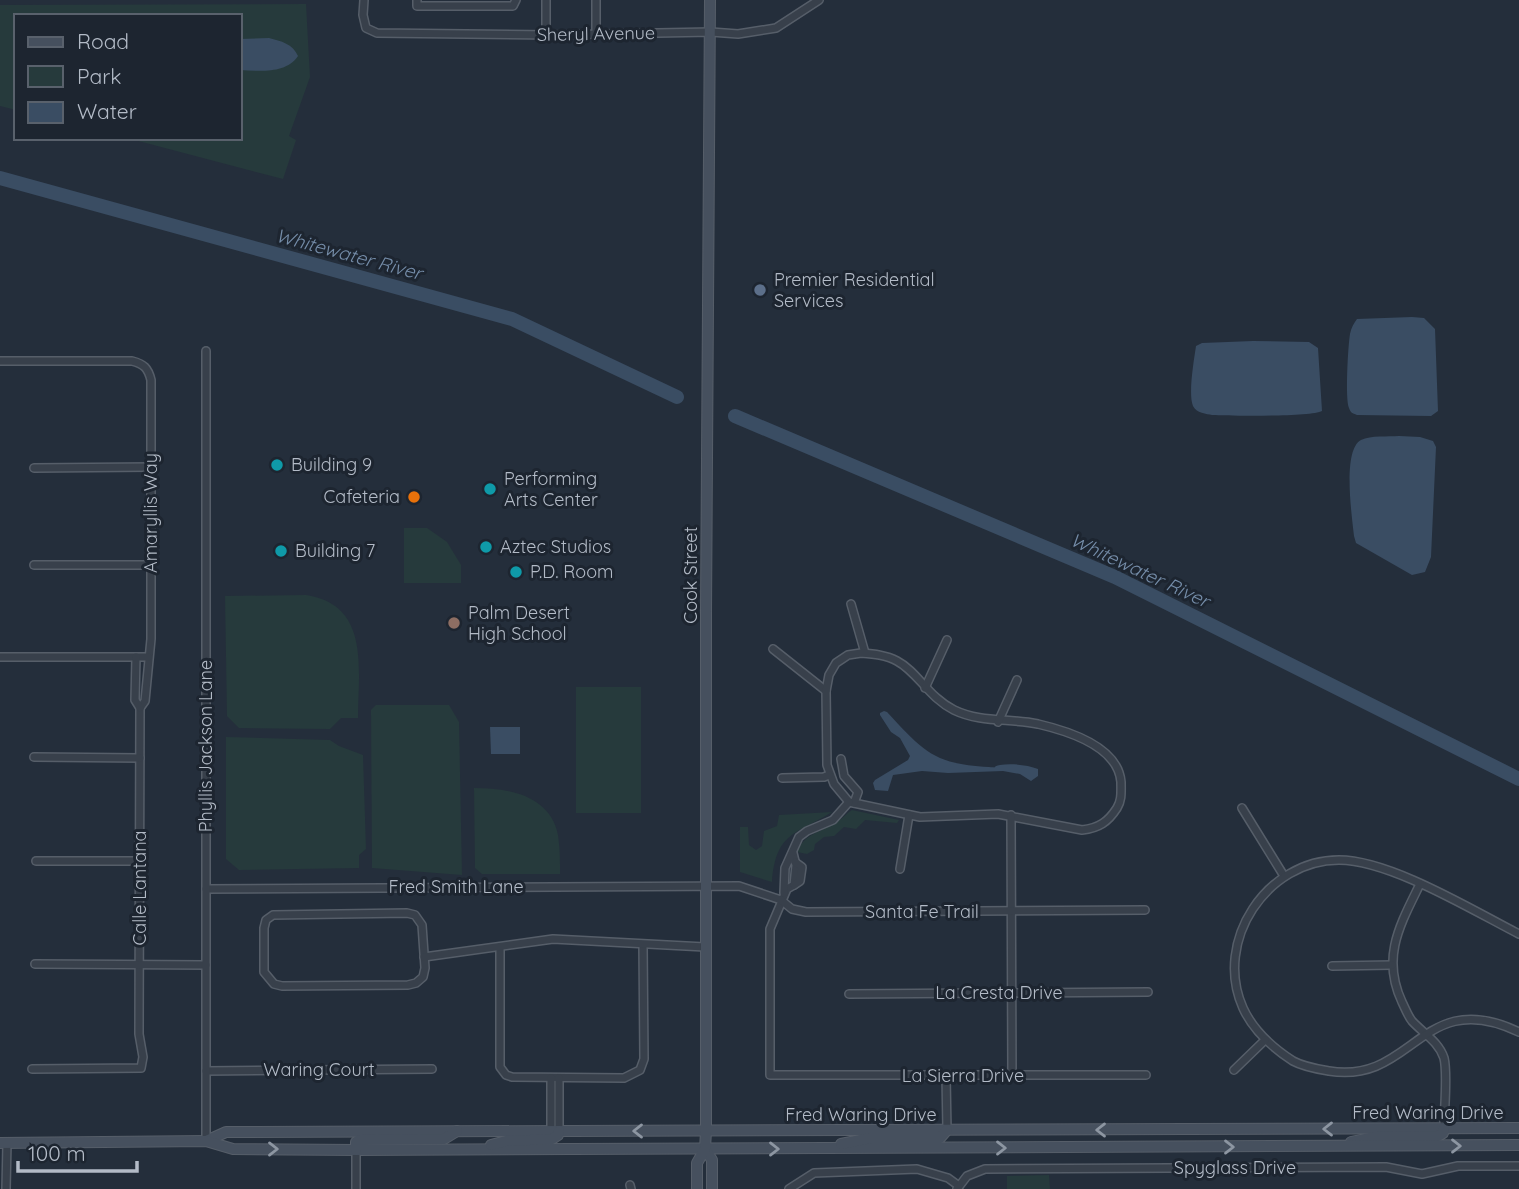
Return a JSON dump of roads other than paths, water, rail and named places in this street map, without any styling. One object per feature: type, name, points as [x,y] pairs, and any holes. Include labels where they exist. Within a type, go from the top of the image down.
[{"type":"main road","name":"Cook Street","points":[[697,1189],[697,1163],[705,1149],[706,1131],[710,0]]},
{"type":"main road","points":[[1330,1146],[1375,1137],[1438,1136],[1443,1133],[1444,1128]]},
{"type":"main road","name":"Fred Waring Drive","points":[[206,1141],[226,1132],[1519,1128]]},
{"type":"main road","points":[[820,1149],[871,1138],[940,1138],[947,1130]]},
{"type":"main road","points":[[356,1150],[356,1142],[360,1140],[444,1139],[458,1131]]},
{"type":"main road","points":[[479,1149],[506,1141],[552,1139],[558,1135],[555,1131]]},
{"type":"main road","name":"Fred Waring Drive","points":[[3,1143],[206,1141],[233,1149],[356,1150],[1519,1145]]},
{"type":"main road","name":"Cook Street","points":[[705,1149],[712,1160],[712,1189]]},
{"type":"street","name":"Sheryl Avenue","points":[[364,0],[366,28],[377,33],[546,35],[711,32],[738,34],[776,28],[819,0]]},
{"type":"street","points":[[417,0],[417,6],[513,6],[516,0]]},
{"type":"street","points":[[546,0],[546,35]]},
{"type":"street","points":[[596,0],[596,34]]},
{"type":"street","name":"Phyllis Jackson Lane","points":[[206,351],[206,1141]]},
{"type":"street","name":"Amaryllis Way","points":[[0,361],[132,361],[141,363],[148,369],[151,380],[151,639],[148,657]]},
{"type":"street","points":[[34,468],[150,467]]},
{"type":"street","points":[[34,565],[151,565]]},
{"type":"street","points":[[850,604],[865,653]]},
{"type":"street","points":[[925,688],[947,640]]},
{"type":"street","points":[[773,649],[827,691]]},
{"type":"street","points":[[865,653],[884,655],[899,662],[932,696],[973,718],[1039,724],[1096,745],[1106,752],[1120,776],[1120,803],[1113,815],[1095,828],[1082,830],[1011,815],[909,815],[851,802],[839,793],[829,775],[827,691],[829,676],[836,663],[848,655],[865,653]]},
{"type":"street","points":[[0,657],[148,657]]},
{"type":"street","name":"Calle Lantana","points":[[32,1069],[141,1069],[140,708],[135,700],[136,657]]},
{"type":"street","name":"Calle Lantana","points":[[140,708],[145,701],[148,657]]},
{"type":"street","points":[[998,722],[1017,680]]},
{"type":"street","points":[[34,757],[140,758]]},
{"type":"street","points":[[782,900],[785,868],[799,837],[833,820],[858,792],[844,776],[841,759]]},
{"type":"street","points":[[782,778],[829,775]]},
{"type":"street","points":[[1242,808],[1284,876]]},
{"type":"street","points":[[900,869],[909,815]]},
{"type":"street","points":[[1011,815],[1012,1075]]},
{"type":"street","points":[[782,900],[794,885],[793,853]]},
{"type":"street","points":[[36,860],[140,862]]},
{"type":"street","points":[[1519,934],[1381,867],[1341,860],[1311,863],[1273,884],[1253,907],[1236,944],[1234,976],[1242,1006],[1265,1040],[1296,1063],[1319,1069],[1350,1072],[1364,1070],[1395,1058],[1426,1033],[1446,1023],[1472,1018],[1497,1023],[1519,1032]]},
{"type":"street","points":[[1420,884],[1396,937],[1392,965],[1396,986],[1411,1020],[1438,1046],[1444,1058],[1444,1128]]},
{"type":"street","name":"Fred Smith Lane","points":[[206,889],[706,885]]},
{"type":"street","name":"Santa Fe Trail","points":[[706,885],[739,886],[782,900],[792,909],[806,912],[1145,910]]},
{"type":"street","name":"La Sierra Drive","points":[[782,900],[769,929],[769,1075],[1146,1075]]},
{"type":"street","points":[[407,913],[415,915],[422,925],[424,957],[423,976],[408,985],[282,986],[274,984],[264,972],[264,928],[266,920],[281,914],[407,913]]},
{"type":"street","points":[[424,957],[553,940],[705,947]]},
{"type":"street","points":[[500,947],[500,1067],[506,1075],[624,1078],[640,1070],[644,1059],[643,945]]},
{"type":"street","points":[[35,964],[206,965]]},
{"type":"street","points":[[1332,965],[1392,965]]},
{"type":"street","name":"La Cresta Drive","points":[[849,994],[1148,992]]},
{"type":"street","points":[[1234,1070],[1265,1040]]},
{"type":"street","name":"Waring Court","points":[[206,1071],[432,1069]]},
{"type":"street","points":[[946,1076],[947,1130]]},
{"type":"street","points":[[555,1078],[555,1131]]},
{"type":"street","points":[[3,1143],[6,1189]]},
{"type":"street","points":[[356,1150],[356,1189]]},
{"type":"street","name":"Spyglass Drive","points":[[958,1187],[967,1176],[985,1169],[1386,1167],[1422,1174],[1458,1166],[1519,1166]]},
{"type":"street","points":[[789,1189],[814,1173],[917,1169],[948,1178],[958,1187]]},
{"type":"water","points":[[269,38],[290,46],[298,56],[280,69],[242,70],[242,39]]},
{"type":"water","points":[[1424,318],[1435,329],[1438,411],[1431,416],[1353,413],[1348,403],[1347,372],[1350,334],[1355,322],[1357,319]]},
{"type":"water","points":[[1309,342],[1318,348],[1322,411],[1287,415],[1212,415],[1194,408],[1191,385],[1196,346],[1202,343]]},
{"type":"water","points":[[1420,437],[1433,441],[1436,447],[1431,557],[1425,572],[1412,575],[1356,543],[1354,536],[1350,470],[1355,446],[1365,438]]},
{"type":"water","points":[[884,711],[921,746],[942,759],[992,767],[1004,764],[1024,765],[1038,769],[1038,776],[1031,781],[1020,774],[1003,771],[922,771],[893,775],[888,791],[875,790],[875,780],[908,760],[910,756],[900,738],[891,732],[880,715]]},
{"type":"water","points":[[490,727],[520,727],[520,754],[491,754]]},
{"type":"waterway","name":"Whitewater River","points":[[0,178],[512,319],[677,397]]},
{"type":"waterway","name":"Whitewater River","points":[[735,416],[1115,577],[1519,779]]},
{"type":"place","name":"Premier Residential Services","points":[[760,290]]},
{"type":"place","name":"Building 9","points":[[277,465]]},
{"type":"place","name":"Performing Arts Center","points":[[490,489]]},
{"type":"place","name":"Cafeteria","points":[[414,497]]},
{"type":"place","name":"Aztec Studios","points":[[486,547]]},
{"type":"place","name":"Building 7","points":[[281,551]]},
{"type":"place","name":"P.D. Room","points":[[516,572]]},
{"type":"place","name":"Palm Desert High School","points":[[454,623]]}]
